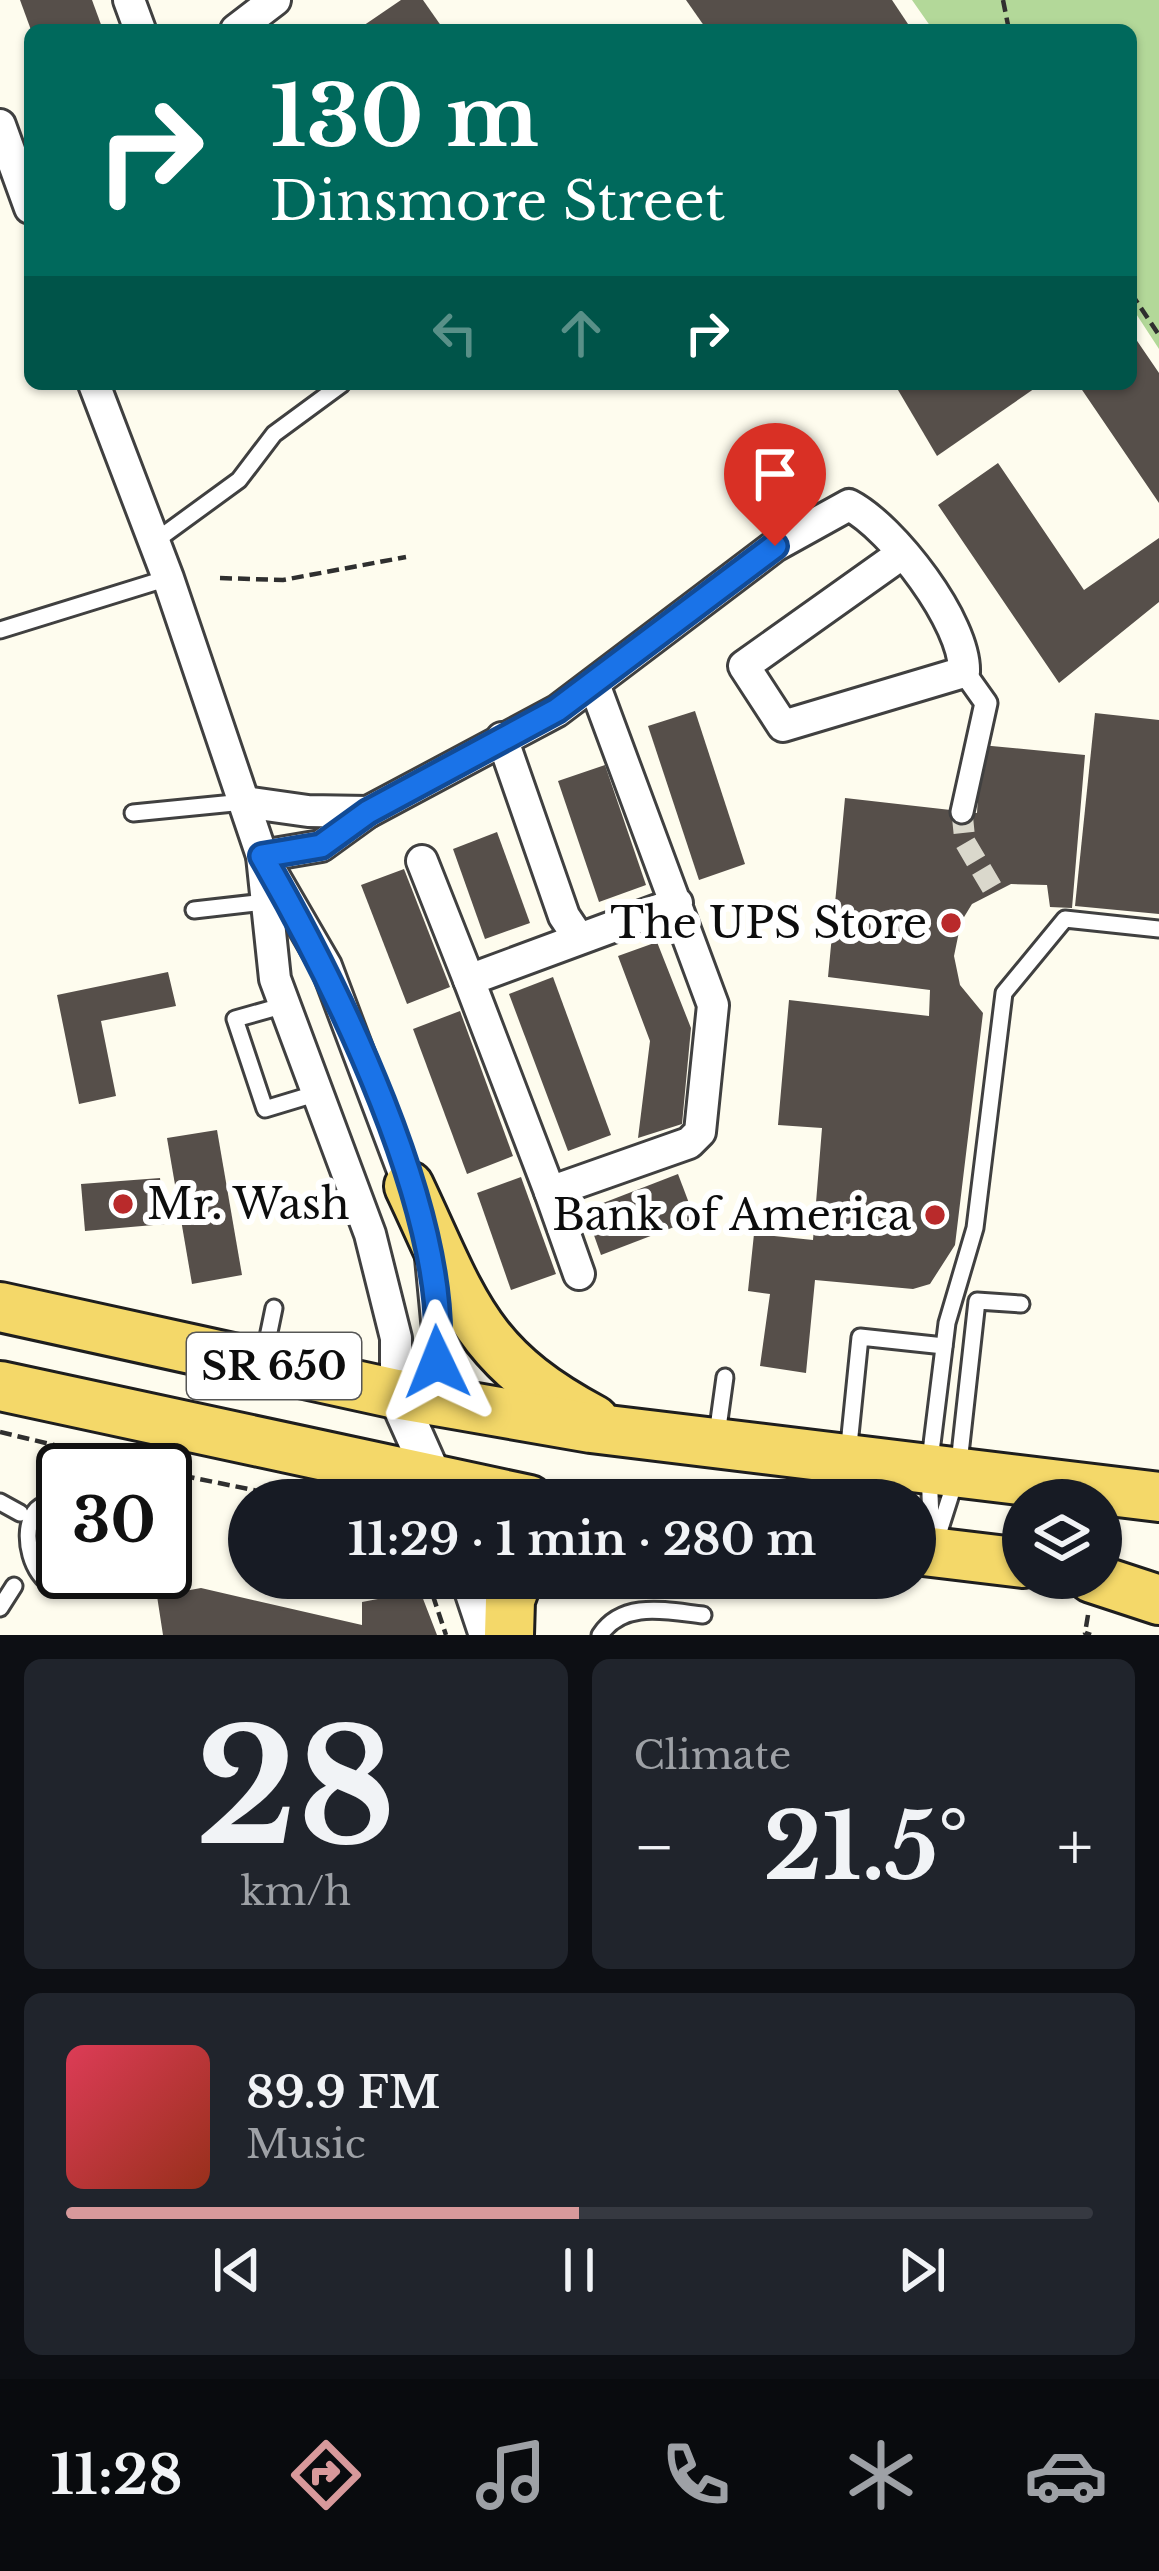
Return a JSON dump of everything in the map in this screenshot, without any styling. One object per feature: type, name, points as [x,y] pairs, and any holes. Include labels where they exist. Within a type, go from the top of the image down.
[{"type":"main road","points":[[410,1186],[476,1328],[495,1352],[615,1430]]},
{"type":"main road","name":"SR 650","points":[[0,1307],[415,1397],[716,1444],[1018,1479]]},
{"type":"main road","name":"SR 650","points":[[0,1386],[390,1479]]},
{"type":"main road","points":[[1122,1480],[1159,1479]]},
{"type":"main road","name":"SR 650","points":[[1122,1492],[1159,1496]]},
{"type":"main road","points":[[936,1552],[1002,1560]]},
{"type":"main road","points":[[1122,1584],[1159,1579]]},
{"type":"main road","points":[[1122,1593],[1159,1600]]},
{"type":"main road","points":[[509,1635],[510,1599]]},
{"type":"street","points":[[244,24],[275,0]]},
{"type":"street","points":[[0,125],[16,173]]},
{"type":"street","points":[[96,390],[168,578],[277,901],[326,966],[410,1186],[430,1251],[439,1340],[415,1397]]},
{"type":"street","points":[[262,856],[321,846],[368,812],[459,767],[594,684],[824,514],[849,505],[868,515],[938,599],[965,647],[964,672],[986,703],[962,812]]},
{"type":"street","points":[[901,555],[744,666],[783,726],[964,672]]},
{"type":"street","points":[[550,1192],[688,1143],[700,1132],[713,1005],[594,684]]},
{"type":"street","points":[[502,738],[564,916],[578,937]]},
{"type":"street","points":[[244,802],[368,812]]},
{"type":"street","points":[[422,861],[579,1274]]},
{"type":"street","points":[[277,901],[275,979],[370,1234],[437,1479]]},
{"type":"street","points":[[470,980],[677,903]]},
{"type":"street","points":[[476,1599],[488,1635]]},
{"type":"lane","points":[[154,542],[239,480],[274,434],[334,390]]},
{"type":"lane","points":[[0,630],[168,578]]},
{"type":"lane","points":[[133,813],[244,802]]},
{"type":"lane","points":[[194,910],[277,901]]},
{"type":"lane","points":[[936,1500],[943,1470],[944,1346],[958,1278],[975,1228],[1004,993],[1065,919],[1159,929]]},
{"type":"lane","points":[[285,1005],[235,1019],[265,1109],[318,1093]]},
{"type":"lane","points":[[936,1500],[977,1300],[1021,1304]]},
{"type":"lane","points":[[263,1364],[274,1308]]},
{"type":"lane","points":[[848,1457],[860,1337],[944,1346]]},
{"type":"lane","points":[[716,1444],[725,1377]]},
{"type":"lane","points":[[0,1502],[14,1519],[36,1505]]},
{"type":"lane","points":[[0,1608],[22,1588],[36,1590]]},
{"type":"lane","points":[[600,1635],[609,1621],[643,1609],[703,1615]]},
{"type":"path","points":[[1137,302],[1159,335]]},
{"type":"path","points":[[220,578],[284,580],[406,556]]},
{"type":"path","points":[[0,1432],[45,1443]]},
{"type":"path","points":[[192,1477],[228,1485]]},
{"type":"path","points":[[434,1599],[446,1635]]},
{"type":"path","points":[[1091,1599],[1085,1633],[1091,1635]]},
{"type":"green space","points":[[912,0],[1159,0],[1159,349],[1137,315],[1137,24],[929,24]]},
{"type":"building","points":[[20,0],[92,0],[101,24],[29,24]]},
{"type":"building","points":[[401,0],[423,0],[440,24],[366,24]]},
{"type":"building","points":[[686,0],[892,0],[908,24],[703,24]]},
{"type":"building","points":[[1137,341],[1159,373],[1159,503],[1082,390],[1137,390]]},
{"type":"building","points":[[898,390],[1032,390],[937,456]]},
{"type":"building","points":[[998,463],[1084,590],[1159,538],[1159,602],[1059,683],[938,505]]},
{"type":"building","points":[[695,711],[745,864],[699,880],[648,726]]},
{"type":"building","points":[[1095,713],[1159,720],[1159,914],[1075,906]]},
{"type":"building","points":[[981,745],[1085,755],[1072,908],[1050,907],[1047,885],[1011,884],[972,904],[961,922],[954,956],[960,985],[983,1013],[955,1245],[930,1284],[913,1289],[815,1280],[806,1373],[760,1366],[770,1294],[748,1291],[754,1234],[813,1240],[822,1128],[778,1125],[789,1000],[929,1016],[930,990],[828,977],[845,798],[977,813]]},
{"type":"building","points":[[605,765],[646,885],[599,902],[558,781]]},
{"type":"building","points":[[497,832],[530,923],[485,939],[453,849]]},
{"type":"building","points":[[404,869],[450,987],[407,1004],[361,885]]},
{"type":"building","points":[[657,942],[691,1028],[682,1124],[638,1138],[650,1041],[618,956]]},
{"type":"building","points":[[168,972],[176,1006],[101,1021],[116,1096],[79,1104],[57,995]]},
{"type":"building","points":[[553,977],[611,1135],[568,1151],[509,994]]},
{"type":"building","points":[[460,1011],[513,1156],[467,1174],[413,1029]]},
{"type":"building","points":[[217,1130],[242,1275],[192,1284],[167,1138]]},
{"type":"building","points":[[678,1174],[695,1219],[601,1255],[585,1210]]},
{"type":"building","points":[[521,1177],[556,1274],[511,1290],[477,1193]]},
{"type":"building","name":"Mr. Wash","points":[[160,1178],[165,1224],[85,1231],[81,1184]]},
{"type":"building","points":[[192,1590],[362,1625],[362,1602],[423,1599],[437,1635],[163,1635],[157,1599],[192,1599]]},
{"type":"tunnel","points":[[962,812],[965,842],[994,891]]},
{"type":"place","name":"The UPS Store","points":[[951,923]]},
{"type":"place","name":"Mr. Wash","points":[[123,1204]]},
{"type":"place","name":"Bank of America","points":[[935,1215]]},
{"type":"route","points":[[437,1362],[430,1251],[397,1147],[326,966],[262,856],[321,846],[368,812],[459,767],[557,710],[775,546]]}]
